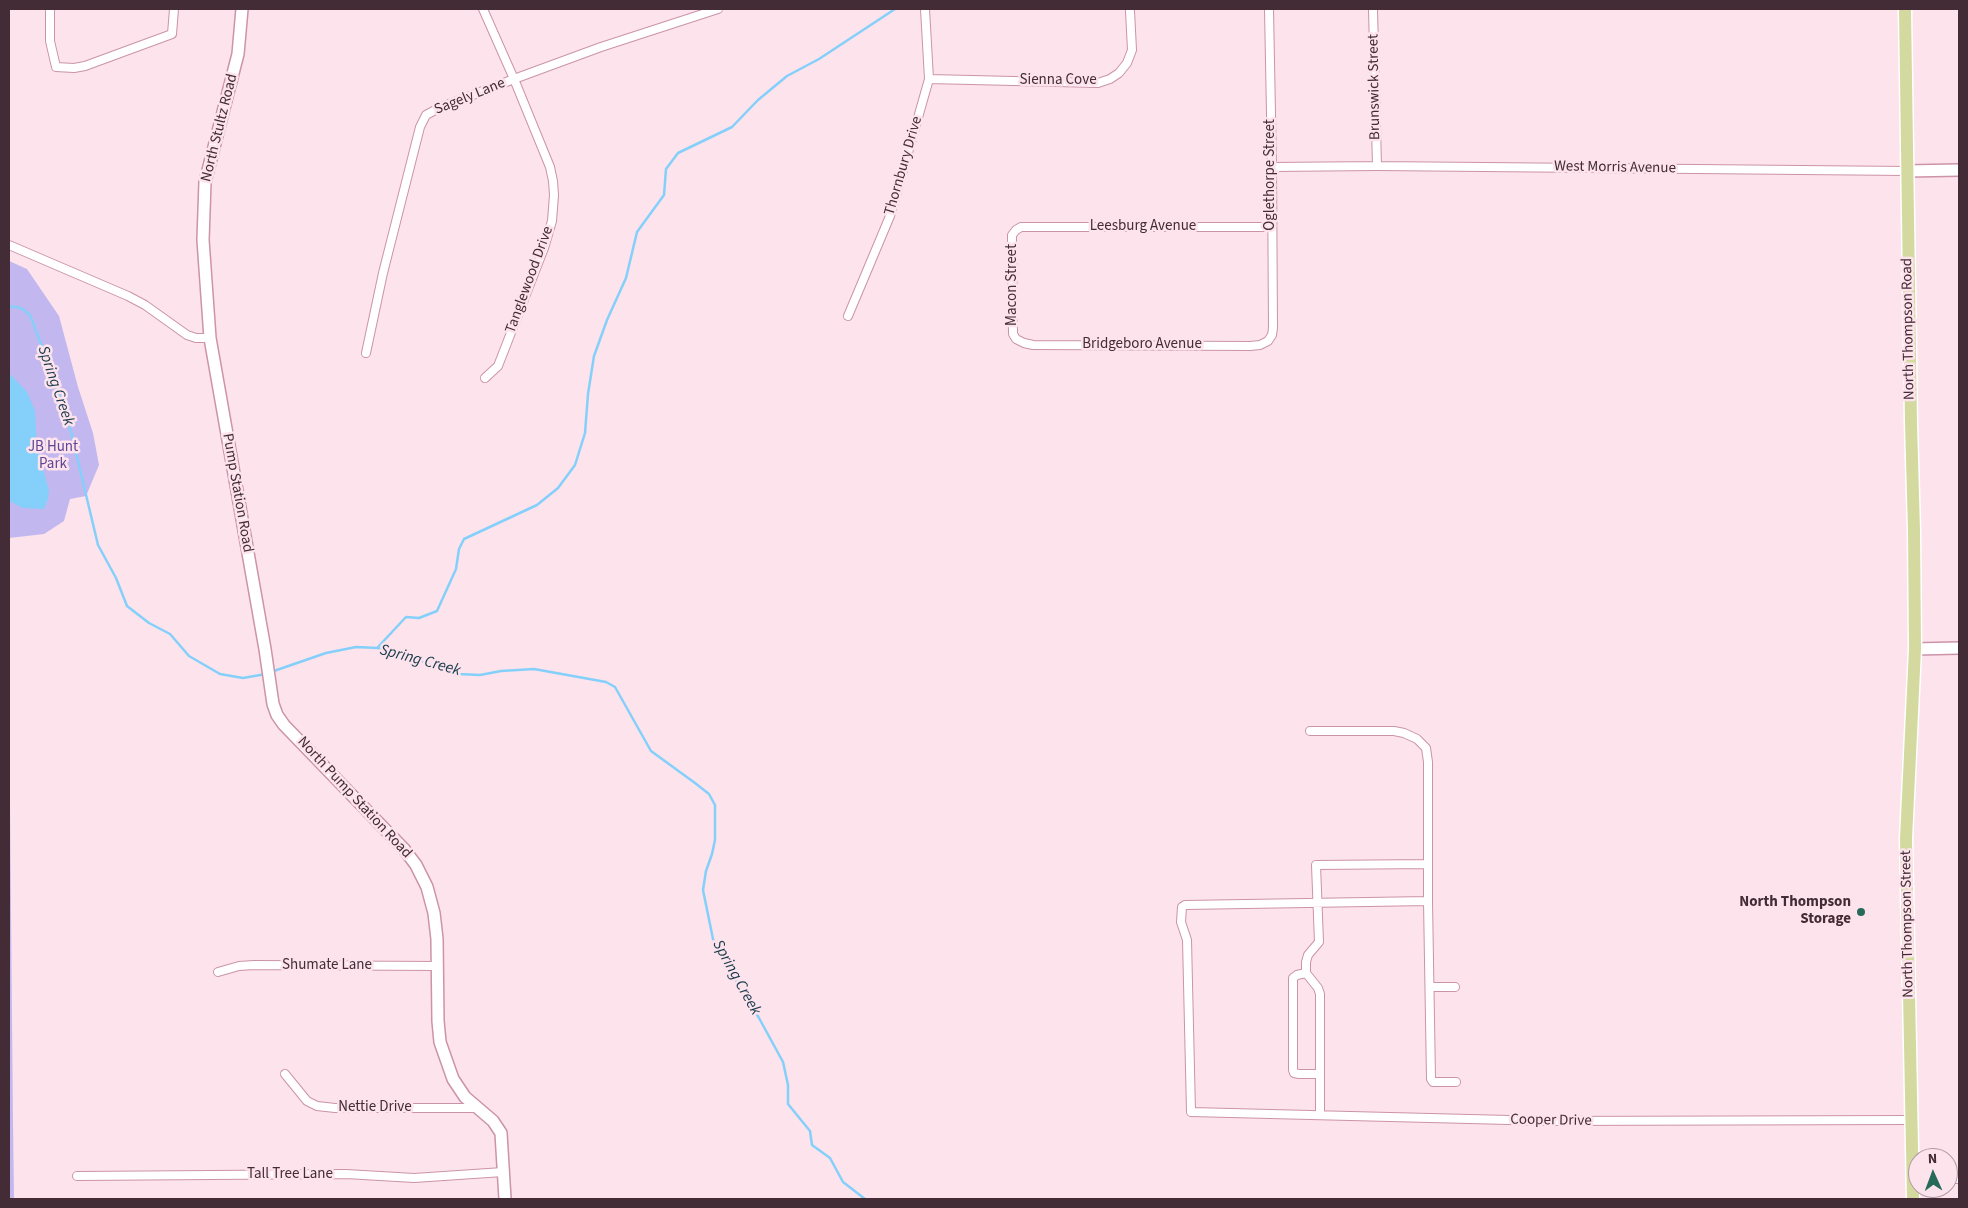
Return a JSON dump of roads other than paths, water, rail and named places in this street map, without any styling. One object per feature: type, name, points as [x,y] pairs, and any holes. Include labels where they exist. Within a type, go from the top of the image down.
[{"type":"main road","name":"North Thompson Road","points":[[1905,9],[1914,531],[1914,649]]},
{"type":"main road","name":"North Thompson Street","points":[[1913,1148],[1906,839],[1914,649]]},
{"type":"street","points":[[50,9],[50,41],[56,67],[84,66],[172,34],[174,9]]},
{"type":"street","name":"North Stultz Road","points":[[210,338],[203,240],[205,182],[238,54],[242,9]]},
{"type":"street","name":"Tanglewood Drive","points":[[483,9],[550,167],[553,181],[554,208],[544,248],[498,366],[485,378]]},
{"type":"street","name":"Sagely Lane","points":[[366,353],[383,273],[420,127],[426,115],[439,108],[514,79],[718,9]]},
{"type":"street","name":"Thornbury Drive","points":[[848,316],[890,216],[929,79],[925,9]]},
{"type":"street","name":"Oglethorpe Street","points":[[1268,341],[1273,328],[1269,9]]},
{"type":"street","name":"Brunswick Street","points":[[1373,9],[1377,166]]},
{"type":"street","name":"Sienna Cove","points":[[929,79],[1098,83],[1110,79],[1119,73],[1127,63],[1132,50],[1130,11]]},
{"type":"street","name":"West Morris Avenue","points":[[1272,167],[1959,170]]},
{"type":"street","name":"Leesburg Avenue","points":[[1016,230],[1030,226],[1272,227]]},
{"type":"street","name":"Macon Street","points":[[1016,230],[1012,236],[1012,317],[1013,334],[1016,339]]},
{"type":"street","points":[[9,245],[128,296],[145,305],[187,335],[196,338],[210,338]]},
{"type":"street","name":"Pump Station Road","points":[[210,338],[265,649]]},
{"type":"street","name":"Bridgeboro Avenue","points":[[1016,339],[1033,344],[1230,346],[1260,345],[1268,341]]},
{"type":"street","points":[[1914,649],[1959,648]]},
{"type":"street","name":"North Pump Station Road","points":[[265,649],[273,704],[277,715],[284,725],[404,849],[416,865],[427,887],[434,913],[437,939],[440,1042],[453,1079],[465,1097],[492,1121],[501,1133],[504,1149],[505,1199]]},
{"type":"street","points":[[1310,732],[1394,731],[1417,739],[1426,748],[1428,762],[1431,1079],[1433,1082],[1456,1082]]},
{"type":"street","points":[[1320,1115],[1320,994],[1318,988],[1306,972],[1308,955],[1319,942],[1316,865],[1428,864]]},
{"type":"street","points":[[1317,903],[1428,901]]},
{"type":"street","name":"Cooper Drive","points":[[1317,903],[1185,905],[1182,907],[1181,922],[1188,940],[1191,1112],[1549,1121],[1911,1120]]},
{"type":"street","name":"Shumate Lane","points":[[218,972],[239,966],[437,966]]},
{"type":"street","points":[[1306,972],[1293,978],[1293,1070],[1294,1073],[1299,1074],[1320,1074]]},
{"type":"street","points":[[1430,987],[1455,987]]},
{"type":"street","name":"Nettie Drive","points":[[285,1074],[307,1101],[317,1106],[334,1108],[478,1108]]},
{"type":"street","name":"Tall Tree Lane","points":[[77,1176],[346,1174],[414,1178],[503,1172]]},
{"type":"water","points":[[9,373],[27,392],[35,411],[37,449],[49,490],[44,509],[23,508],[9,501]]},
{"type":"waterway","points":[[378,647],[406,617],[419,618],[437,611],[456,569],[459,549],[464,539],[537,505],[558,488],[575,465],[585,433],[588,394],[594,356],[607,320],[626,278],[637,232],[664,195],[666,169],[678,153],[732,127],[758,100],[787,76],[819,59],[895,9]]},
{"type":"waterway","name":"Spring Creek","points":[[9,306],[21,308],[30,315],[56,384],[71,432],[98,545],[116,578],[127,606],[149,623],[170,634],[189,656],[220,674],[243,678],[266,674]]},
{"type":"waterway","name":"Spring Creek","points":[[271,672],[326,653],[356,647],[400,652],[443,670],[459,674],[480,675],[501,671],[534,669],[606,682],[615,687],[651,751],[709,794],[715,805],[715,840],[706,871],[703,890],[713,939],[783,1062],[788,1085],[788,1104],[810,1131],[812,1145],[830,1158],[843,1182],[865,1199]]},
{"type":"place","name":"North Thompson Storage","points":[[1861,912]]},
{"type":"park label","name":"JB Hunt Park","points":[[53,456]]}]
